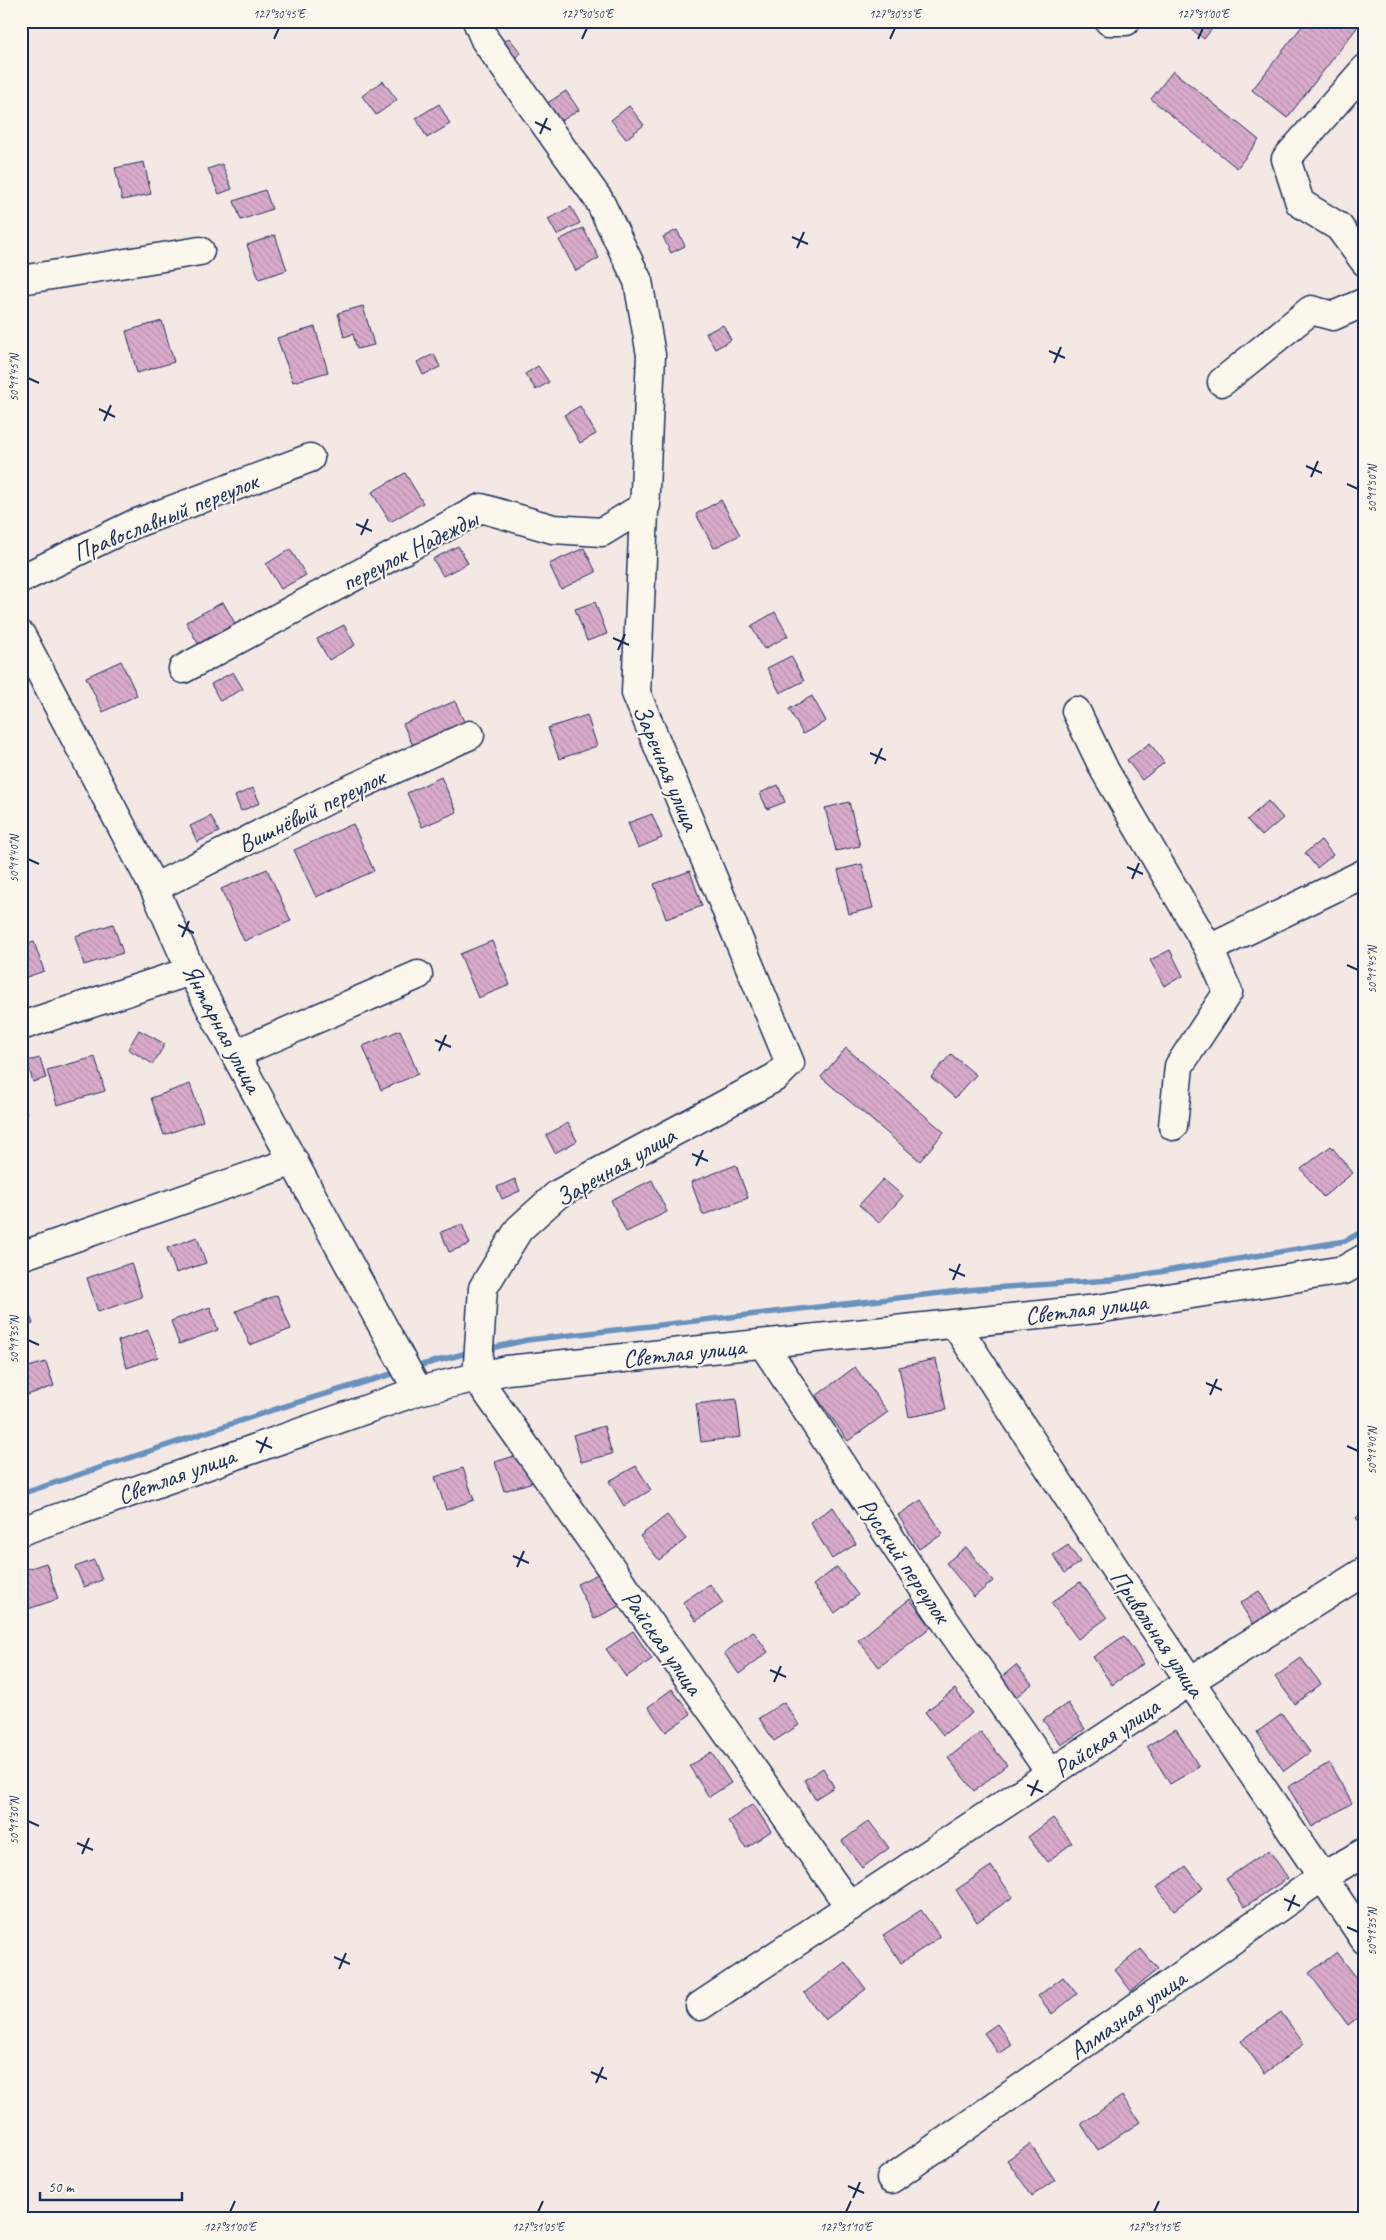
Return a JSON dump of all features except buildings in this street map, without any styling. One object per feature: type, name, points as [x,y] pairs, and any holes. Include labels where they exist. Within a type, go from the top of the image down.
[{"type":"street","name":"Заречная улица","points":[[477,21],[485,40],[599,200],[638,281],[651,355],[646,505],[636,693],[790,1063],[776,1077],[558,1194],[519,1229],[483,1288],[477,1378]]},
{"type":"street","points":[[1109,21],[1126,21]]},
{"type":"street","points":[[1365,69],[1286,159],[1300,203],[1339,227],[1365,262]]},
{"type":"street","points":[[21,280],[200,251]]},
{"type":"street","points":[[1222,382],[1311,310],[1333,316],[1365,302]]},
{"type":"street","name":"Православный переулок","points":[[21,579],[134,524],[310,458]]},
{"type":"street","name":"переулок Надежды","points":[[183,669],[481,508],[553,529],[602,532],[646,505]]},
{"type":"street","name":"Янтарная улица","points":[[24,646],[154,888],[192,971],[235,1054],[418,1391]]},
{"type":"street","points":[[1076,711],[1105,771],[1209,949],[1228,992],[1179,1066],[1173,1126]]},
{"type":"street","name":"Вишнёвый переулок","points":[[154,888],[335,796],[470,735]]},
{"type":"street","points":[[1209,949],[1365,873]]},
{"type":"street","points":[[21,1026],[192,971]]},
{"type":"street","points":[[235,1054],[418,974]]},
{"type":"street","points":[[21,1256],[294,1161]]},
{"type":"street","name":"Светлая улица","points":[[21,1531],[418,1391],[507,1370],[1097,1309],[1344,1270],[1365,1258]]},
{"type":"street","name":"Привольная улица","points":[[955,1324],[1190,1682],[1365,1940]]},
{"type":"street","name":"Русский переулок","points":[[763,1344],[940,1612],[1051,1774]]},
{"type":"street","name":"Райская улица","points":[[477,1378],[850,1907]]},
{"type":"street","name":"Райская улица","points":[[700,2006],[1190,1682],[1365,1571]]},
{"type":"street","name":"Алмазная улица","points":[[891,2179],[1322,1877],[1365,1852]]},
{"type":"waterway","points":[[487,1349],[527,1340],[977,1289],[1111,1280],[1345,1241],[1365,1230]]},
{"type":"waterway","points":[[414,1367],[471,1352]]},
{"type":"waterway","points":[[21,1494],[276,1409],[398,1372]]}]
